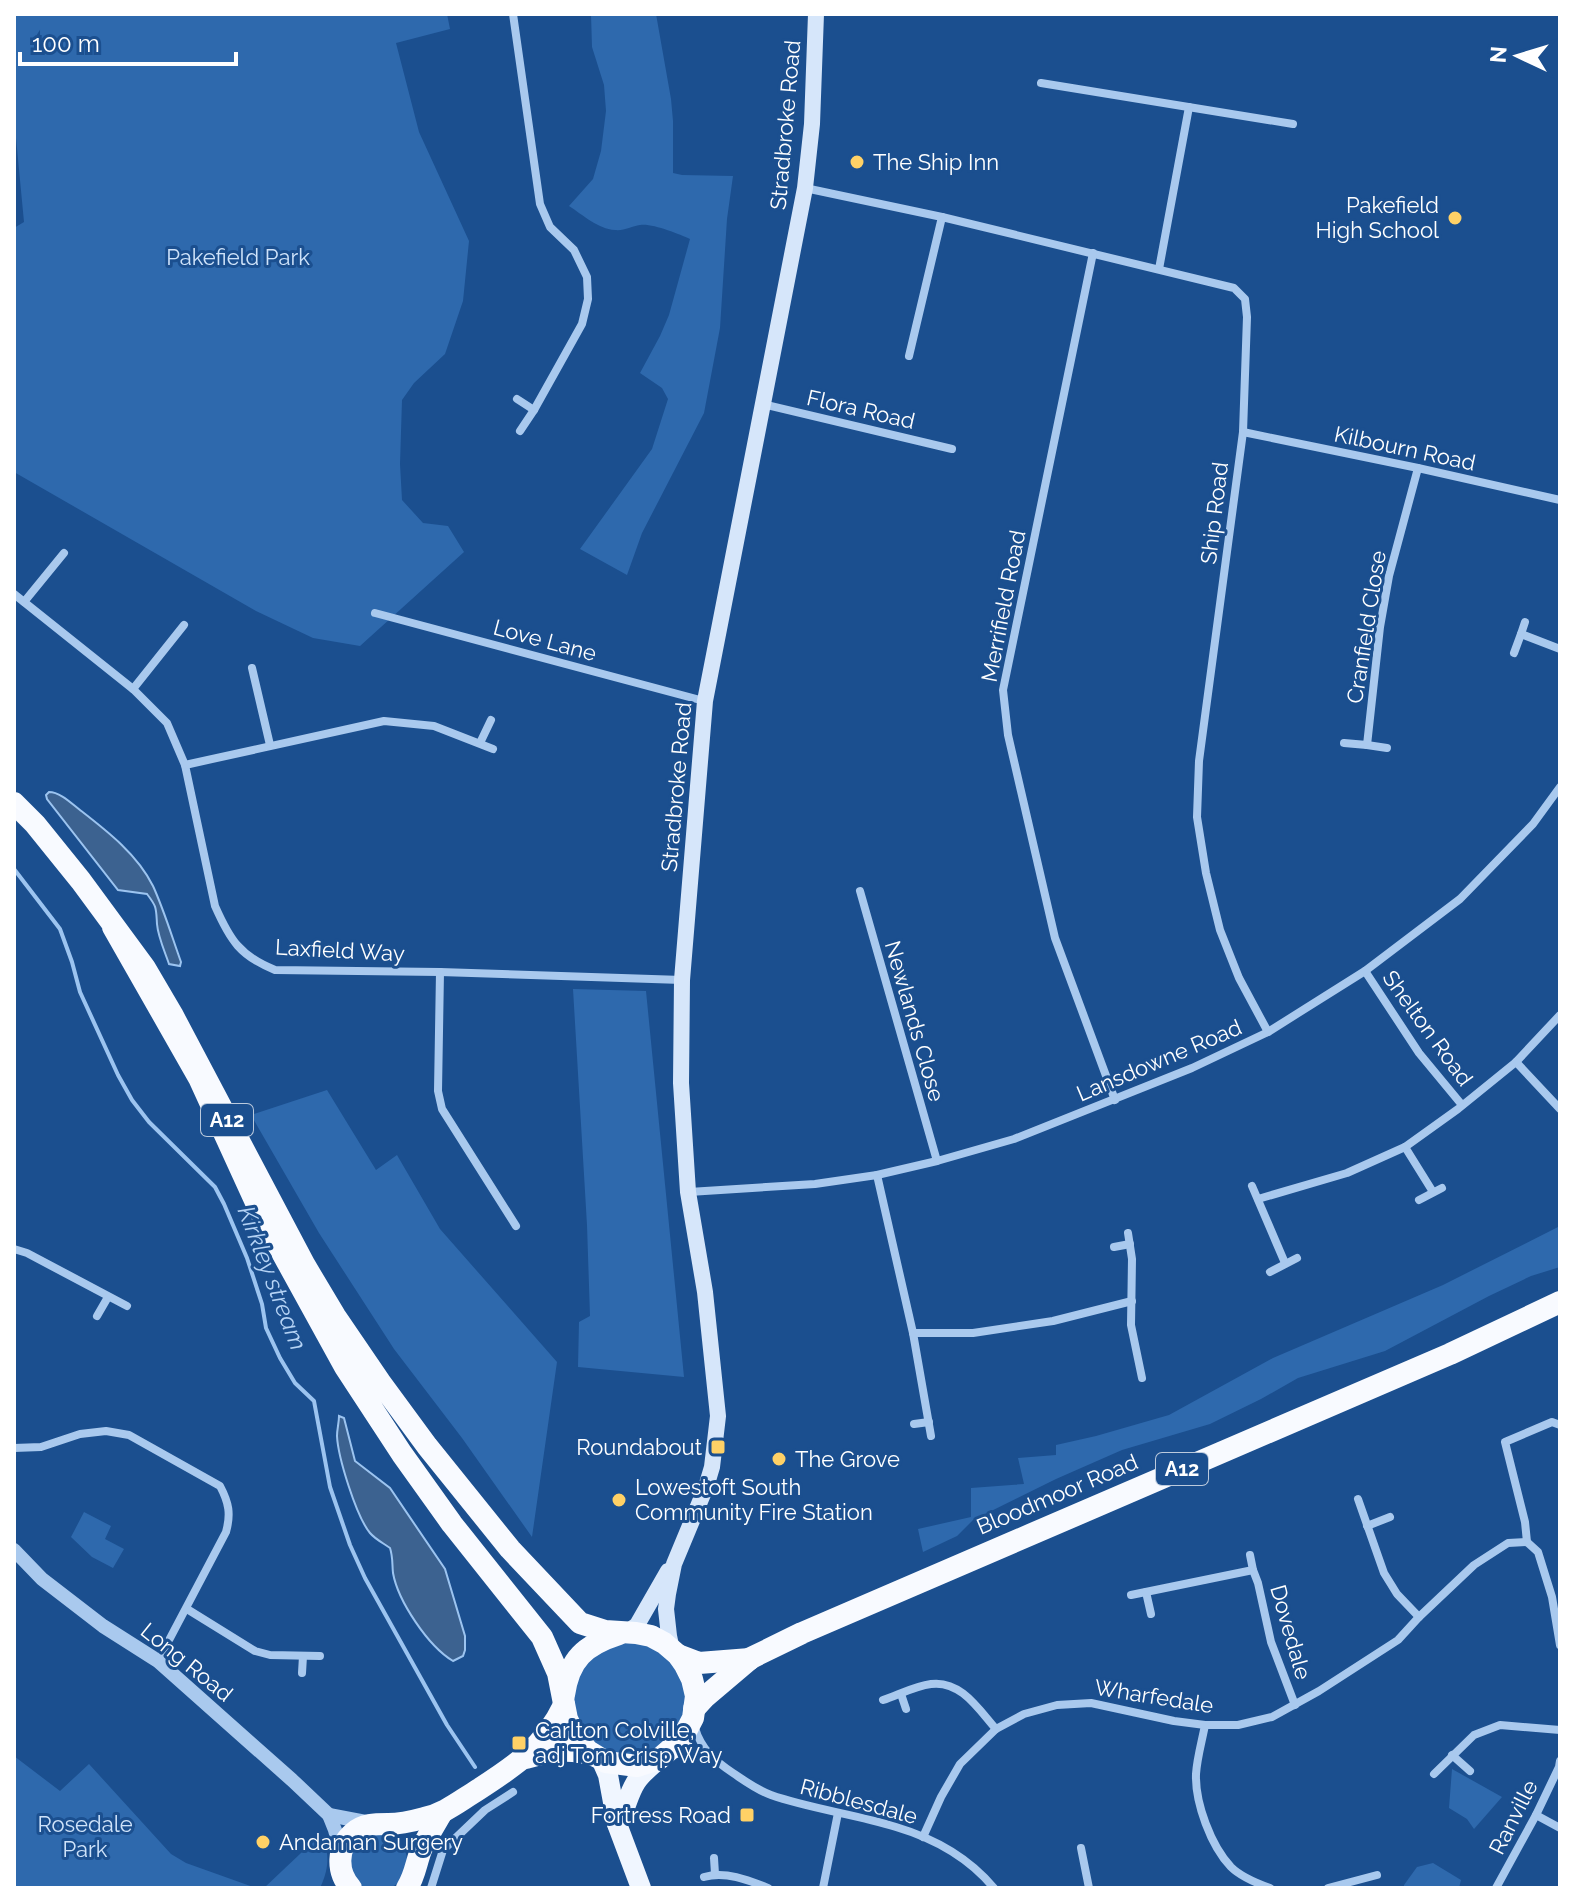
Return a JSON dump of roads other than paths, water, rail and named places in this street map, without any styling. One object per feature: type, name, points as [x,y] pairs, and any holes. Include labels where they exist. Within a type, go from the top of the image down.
[{"type":"highway","name":"A12","points":[[14,803],[81,881],[145,968],[304,1264],[380,1382],[510,1549],[548,1590],[580,1623],[623,1633]]},
{"type":"highway","name":"A12","points":[[113,927],[199,1078],[263,1218],[345,1367],[452,1524],[542,1637],[558,1673],[564,1701]]},
{"type":"highway","name":"Bloodmoor Road","points":[[751,1658],[915,1583],[1450,1354],[1560,1302]]},
{"type":"highway","points":[[526,1758],[563,1749],[583,1752],[598,1758],[637,1766],[661,1757],[682,1739],[694,1713],[696,1696],[692,1679],[675,1652],[651,1636],[623,1633],[605,1638],[583,1651],[566,1677],[564,1701],[567,1719],[574,1734],[598,1758]]},
{"type":"highway","name":"A12","points":[[675,1652],[699,1663],[751,1658]]},
{"type":"highway","name":"A12","points":[[694,1713],[705,1697],[751,1658]]},
{"type":"highway","points":[[415,1881],[426,1837],[441,1814],[526,1758],[552,1728],[564,1701]]},
{"type":"highway","points":[[326,1888],[352,1833],[362,1827],[441,1814]]},
{"type":"highway","points":[[381,1824],[400,1830],[409,1838],[415,1849],[415,1881]]},
{"type":"highway","points":[[340,1857],[342,1873],[351,1888]]},
{"type":"main road","name":"Stradbroke Road","points":[[675,1652],[669,1636],[666,1609],[674,1564],[712,1467],[718,1416],[705,1292],[688,1192],[681,1083],[682,980],[705,701],[805,188],[812,124],[816,14]]},
{"type":"main road","name":"Stradbroke Road","points":[[623,1633],[637,1625],[674,1564]]},
{"type":"main road","points":[[617,1824],[635,1783],[661,1757]]},
{"type":"main road","points":[[598,1758],[608,1775],[617,1824],[641,1888]]},
{"type":"street","points":[[513,14],[540,204],[550,227],[574,250],[587,277],[588,299],[582,324],[520,431]]},
{"type":"street","points":[[1041,83],[1293,124]]},
{"type":"street","points":[[1159,269],[1189,107]]},
{"type":"street","name":"Ship Road","points":[[805,188],[1159,269],[1234,288],[1245,299],[1243,432],[1199,761],[1197,817],[1220,930],[1239,978],[1268,1032]]},
{"type":"street","points":[[909,356],[942,217]]},
{"type":"street","name":"Merrifield Road","points":[[1093,253],[1003,690],[1008,735],[1055,938],[1115,1100]]},
{"type":"street","points":[[517,399],[534,410]]},
{"type":"street","name":"Flora Road","points":[[762,404],[952,449]]},
{"type":"street","name":"Kilbourn Road","points":[[1243,432],[1560,500]]},
{"type":"street","name":"Cranfield Close","points":[[1367,745],[1389,576],[1418,468]]},
{"type":"street","points":[[24,602],[64,553]]},
{"type":"street","name":"Laxfield Way","points":[[14,594],[133,689],[167,723],[185,765],[215,906],[231,938],[254,961],[275,970],[682,980]]},
{"type":"street","name":"Love Lane","points":[[375,613],[705,701]]},
{"type":"street","points":[[1514,653],[1525,622]]},
{"type":"street","points":[[133,689],[184,625]]},
{"type":"street","points":[[1521,634],[1560,649]]},
{"type":"street","points":[[252,668],[270,745]]},
{"type":"street","points":[[480,743],[491,720]]},
{"type":"street","points":[[185,765],[384,721],[434,726],[493,749]]},
{"type":"street","points":[[1344,743],[1387,748]]},
{"type":"street","name":"Lansdowne Road","points":[[688,1192],[815,1184],[877,1175],[937,1161],[1014,1139],[1192,1068],[1268,1032],[1365,971],[1460,899],[1533,824],[1560,787]]},
{"type":"street","name":"Newlands Close","points":[[860,891],[937,1161]]},
{"type":"street","name":"Shelton Road","points":[[1365,971],[1419,1053],[1462,1105]]},
{"type":"street","points":[[440,972],[438,1091],[442,1109],[516,1226]]},
{"type":"street","points":[[1258,1199],[1347,1173],[1405,1147],[1516,1062],[1560,1015]]},
{"type":"street","points":[[1516,1062],[1560,1109]]},
{"type":"street","points":[[1405,1147],[1437,1190],[1419,1200]]},
{"type":"street","points":[[877,1175],[913,1333],[931,1436]]},
{"type":"street","points":[[1252,1186],[1285,1263]]},
{"type":"street","points":[[1128,1233],[1132,1259],[1131,1325],[1141,1375],[1152,1370]]},
{"type":"street","points":[[1114,1247],[1130,1244]]},
{"type":"street","points":[[14,1249],[127,1306]]},
{"type":"street","points":[[1270,1272],[1297,1258]]},
{"type":"street","points":[[97,1316],[108,1297]]},
{"type":"street","points":[[913,1333],[973,1333],[1053,1321],[1132,1301]]},
{"type":"street","points":[[914,1424],[929,1422]]},
{"type":"street","points":[[1557,1422],[1505,1442],[1527,1542],[1538,1552],[1556,1596],[1560,1645]]},
{"type":"street","points":[[14,1448],[41,1447],[80,1434],[106,1431],[129,1435],[220,1486],[228,1501],[230,1517],[226,1532],[158,1661]]},
{"type":"street","points":[[1358,1499],[1384,1573],[1397,1594],[1419,1617]]},
{"type":"street","points":[[1367,1526],[1390,1517]]},
{"type":"street","name":"Wharfedale","points":[[923,1837],[960,1764],[996,1729],[1024,1714],[1057,1705],[1091,1703],[1205,1725],[1238,1725],[1272,1717],[1398,1640],[1474,1565],[1508,1543],[1527,1542]]},
{"type":"street","name":"Long Road","points":[[14,1550],[42,1579],[103,1626],[158,1661],[292,1780],[329,1815],[340,1857]]},
{"type":"street","name":"Dovedale","points":[[1250,1555],[1271,1642],[1295,1705]]},
{"type":"street","name":"Dovedale","points":[[1131,1595],[1253,1570]]},
{"type":"street","points":[[1146,1592],[1151,1614]]},
{"type":"street","points":[[187,1609],[255,1651],[270,1655],[320,1656]]},
{"type":"street","points":[[302,1673],[303,1656]]},
{"type":"street","points":[[883,1700],[932,1684],[947,1685],[963,1692],[996,1729]]},
{"type":"street","points":[[901,1694],[906,1709]]},
{"type":"street","points":[[694,1713],[697,1735],[710,1756]]},
{"type":"street","points":[[1205,1725],[1196,1775],[1199,1806],[1212,1839],[1231,1867],[1270,1888]]},
{"type":"street","points":[[1434,1774],[1474,1735],[1500,1725],[1560,1730]]},
{"type":"street","points":[[661,1757],[682,1753],[710,1756]]},
{"type":"street","points":[[1452,1755],[1470,1771]]},
{"type":"street","name":"Ribblesdale","points":[[710,1756],[768,1794],[923,1837],[955,1854],[994,1888]]},
{"type":"street","name":"Ranville","points":[[1496,1888],[1536,1815],[1560,1761]]},
{"type":"street","points":[[415,1881],[485,1810],[513,1792]]},
{"type":"street","points":[[823,1888],[838,1813]]},
{"type":"street","points":[[329,1815],[381,1824]]},
{"type":"street","points":[[1536,1815],[1560,1828]]},
{"type":"street","points":[[1081,1848],[1089,1888]]},
{"type":"street","points":[[714,1858],[715,1874]]},
{"type":"street","points":[[704,1877],[715,1874],[745,1879],[768,1888]]},
{"type":"street","points":[[1328,1888],[1377,1875]]},
{"type":"waterway","name":"Kirkley stream","points":[[14,869],[60,929],[80,992],[132,1100],[149,1122],[215,1187],[224,1204],[247,1258],[262,1304],[266,1328],[295,1383],[314,1401],[330,1487],[350,1545],[365,1578],[447,1725],[475,1767]]},
{"type":"place","name":"The Ship Inn","points":[[857,162]]},
{"type":"place","name":"Pakefield High School","points":[[1455,218]]},
{"type":"place","name":"Roundabout","points":[[718,1447]]},
{"type":"place","name":"The Grove","points":[[779,1459]]},
{"type":"place","name":"Lowestoft South Community Fire Station","points":[[619,1500]]},
{"type":"place","name":"Carlton Colville, adj Tom Crisp Way","points":[[519,1743]]},
{"type":"place","name":"Fortress Road","points":[[747,1815]]},
{"type":"place","name":"Andaman Surgery","points":[[263,1842]]},
{"type":"park label","name":"Pakefield Park","points":[[238,257]]},
{"type":"park label","name":"Rosedale Park","points":[[85,1836]]}]
